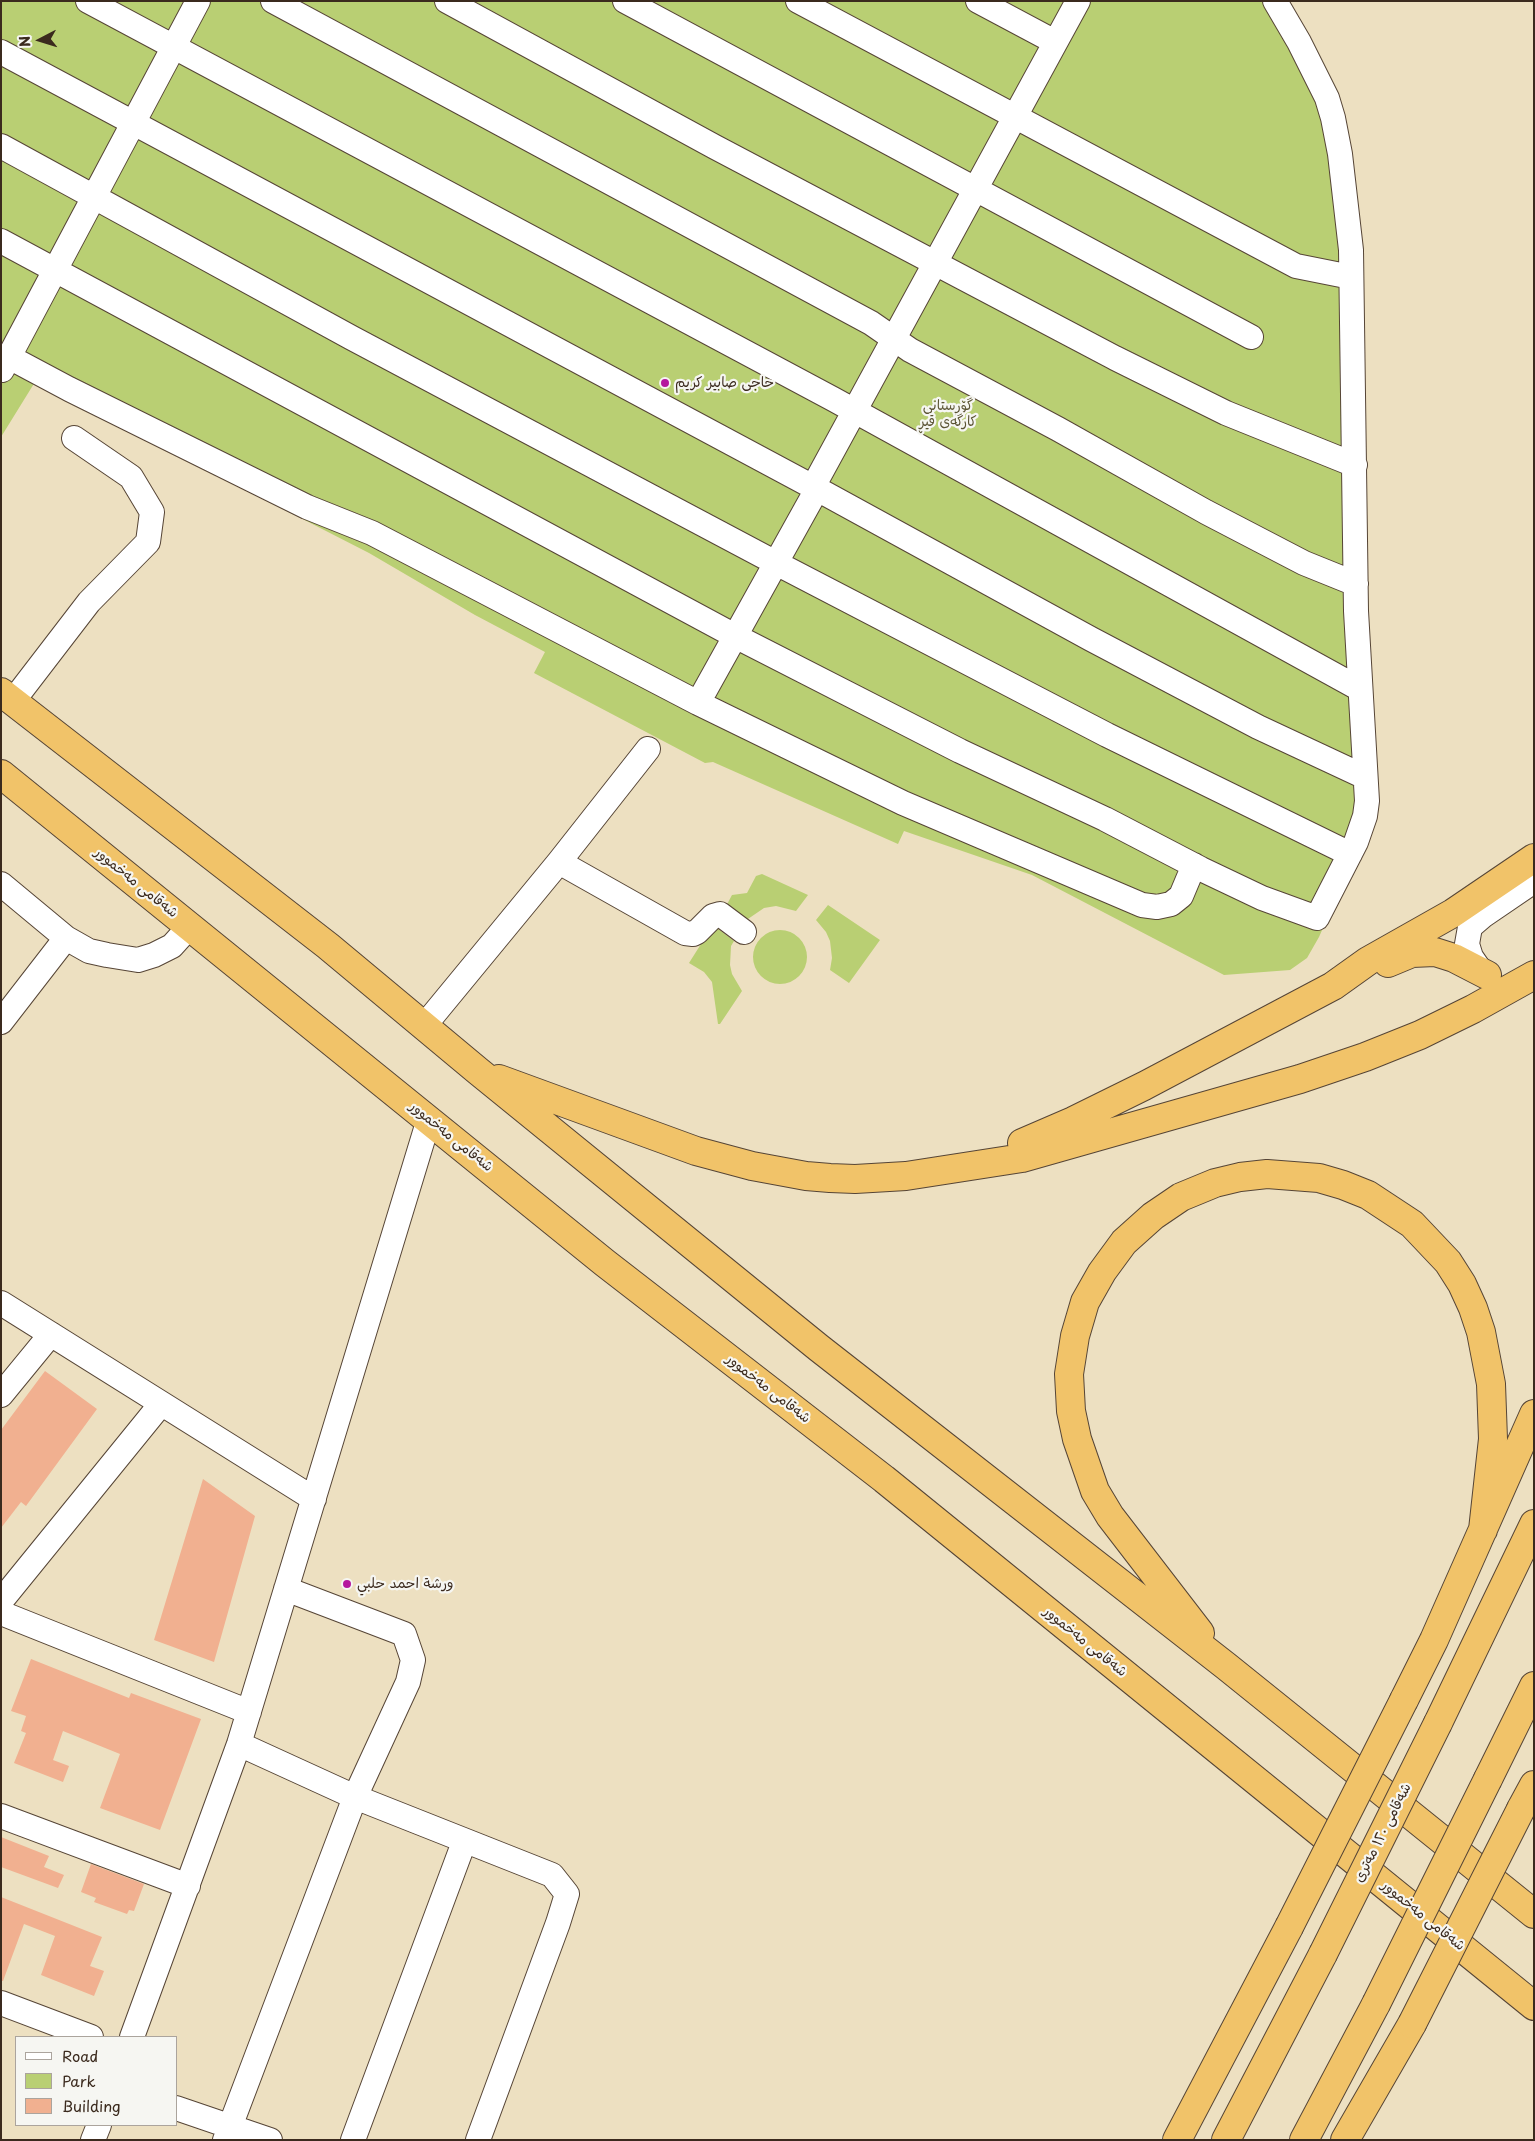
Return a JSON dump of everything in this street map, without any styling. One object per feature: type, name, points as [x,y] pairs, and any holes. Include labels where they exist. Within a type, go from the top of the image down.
[{"type":"highway","points":[[7,697],[328,946],[478,1071],[819,1348],[1226,1666],[1534,1914]]},
{"type":"highway","name":"شەقامی مەخموور","points":[[1,774],[605,1263],[892,1486],[1534,2006]]},
{"type":"highway","points":[[1333,986],[1368,960],[1453,913],[1534,858]]},
{"type":"highway","points":[[936,1172],[1008,1149],[1073,1121],[1333,986],[1373,970],[1403,955],[1435,952],[1483,972]]},
{"type":"highway","points":[[478,1071],[696,1151],[752,1166],[806,1176],[855,1179],[906,1176],[1022,1158],[1290,1082],[1365,1057],[1420,1035],[1473,1009],[1534,975]]},
{"type":"highway","points":[[1226,1666],[1110,1516],[1085,1466],[1071,1412],[1069,1374],[1075,1336],[1085,1302],[1102,1272],[1124,1242],[1153,1216],[1180,1197],[1215,1183],[1240,1177],[1266,1174],[1318,1178],[1368,1195],[1412,1224],[1431,1242],[1448,1262],[1462,1284],[1473,1308],[1487,1358],[1491,1384],[1493,1440],[1482,1530]]},
{"type":"highway","points":[[1178,2140],[1289,1927],[1434,1640],[1534,1414]]},
{"type":"highway","name":"شەقامی ١٢٠ مەتری","points":[[1226,2140],[1438,1723],[1534,1524]]},
{"type":"highway","points":[[1304,2140],[1376,2004],[1534,1686]]},
{"type":"highway","points":[[1345,2140],[1412,2024],[1520,1809],[1534,1785]]},
{"type":"street","points":[[88,1],[854,411],[1360,689]]},
{"type":"street","points":[[198,1],[5,364],[69,389],[307,507],[372,533],[698,703],[903,803],[1142,905],[1158,907],[1171,904],[1181,896],[1194,865]]},
{"type":"street","points":[[273,1],[870,323],[893,339],[1277,550],[1356,584]]},
{"type":"street","points":[[447,1],[706,142],[1115,358],[1217,408],[1355,465]]},
{"type":"street","points":[[625,1],[1251,336]]},
{"type":"street","points":[[798,1],[1296,266],[1351,277]]},
{"type":"street","points":[[978,1],[1055,42]]},
{"type":"street","points":[[698,703],[776,563],[854,411],[1078,1]]},
{"type":"street","points":[[1,241],[735,636],[960,751],[1105,819],[1262,898],[1317,918],[1350,854],[1365,816],[1365,777],[1356,584],[1350,241],[1340,154],[1327,98],[1299,42],[1275,1]]},
{"type":"street","points":[[1,52],[815,488],[1109,648],[1258,726],[1365,777]]},
{"type":"street","points":[[1,146],[352,338],[776,563],[1107,736],[1350,854]]},
{"type":"street","points":[[7,697],[90,602],[148,542],[152,512],[131,477],[74,438]]},
{"type":"street","points":[[424,1026],[559,862],[648,749]]},
{"type":"street","points":[[559,862],[685,933],[693,934],[697,932],[713,916],[720,914],[744,932]]},
{"type":"street","points":[[1483,972],[1471,957],[1467,944],[1470,927],[1484,915],[1534,881]]},
{"type":"street","points":[[1,884],[66,938],[89,951],[138,960],[172,946],[190,926]]},
{"type":"street","points":[[1,1022],[66,938]]},
{"type":"street","points":[[132,2036],[239,1744],[429,1119]]},
{"type":"street","points":[[1,1302],[314,1499]]},
{"type":"street","points":[[1,1395],[51,1334]]},
{"type":"street","points":[[1,1601],[161,1404]]},
{"type":"street","points":[[227,2133],[355,1797],[408,1682],[413,1660],[404,1634],[286,1589]]},
{"type":"street","points":[[1,1612],[249,1712]]},
{"type":"street","points":[[239,1744],[355,1797],[552,1876],[567,1894],[478,2140]]},
{"type":"street","points":[[1,1816],[188,1886]]},
{"type":"street","points":[[353,2140],[464,1842]]},
{"type":"street","points":[[1,2003],[88,2036]]},
{"type":"street","points":[[178,2109],[227,2133],[270,2140]]},
{"type":"street","points":[[94,2140],[99,2126]]},
{"type":"green space","name":"گۆڕستانی کارگەی قیڕ","points":[[1,1],[1281,1],[1335,104],[1368,594],[1373,804],[1370,822],[1319,937],[1307,958],[1290,970],[1224,975],[1032,875],[904,831],[898,844],[713,762],[705,763],[534,673],[545,652],[475,615],[369,553],[35,382],[1,437]]},
{"type":"green space","points":[[762,874],[808,895],[796,911],[776,906],[764,908],[745,921],[724,910],[732,895],[747,893],[756,876]]},
{"type":"green space","points":[[828,905],[880,940],[849,983],[830,970],[832,958],[830,941],[826,932],[816,920]]},
{"type":"green space","points":[[713,925],[734,941],[731,946],[730,965],[732,974],[742,991],[720,1024],[718,1024],[712,982],[704,972],[689,963]]},
{"type":"green space","points":[[780,930],[790,932],[799,938],[805,947],[807,957],[805,967],[799,976],[790,982],[780,984],[770,982],[761,976],[755,967],[753,957],[755,947],[761,938],[770,932]]},
{"type":"building","points":[[45,1371],[97,1409],[26,1506],[21,1502],[1,1528],[1,1430]]},
{"type":"building","points":[[203,1479],[255,1516],[214,1662],[154,1640]]},
{"type":"building","points":[[31,1659],[129,1698],[131,1693],[201,1719],[160,1830],[100,1808],[120,1754],[63,1731],[53,1760],[69,1766],[63,1782],[14,1763],[26,1733],[21,1731],[26,1716],[11,1711]]},
{"type":"building","points":[[1,1837],[49,1856],[44,1867],[64,1875],[58,1888],[1,1867]]},
{"type":"building","points":[[91,1864],[144,1884],[134,1911],[129,1910],[127,1914],[94,1902],[96,1898],[81,1892]]},
{"type":"building","points":[[1,1897],[102,1937],[90,1966],[104,1971],[94,1996],[41,1975],[55,1936],[24,1924],[3,1981],[1,1981]]},
{"type":"place","name":"حاجی صابیر کریم","points":[[665,383]]},
{"type":"place","name":"ورشة احمد حلبي","points":[[347,1584]]}]
